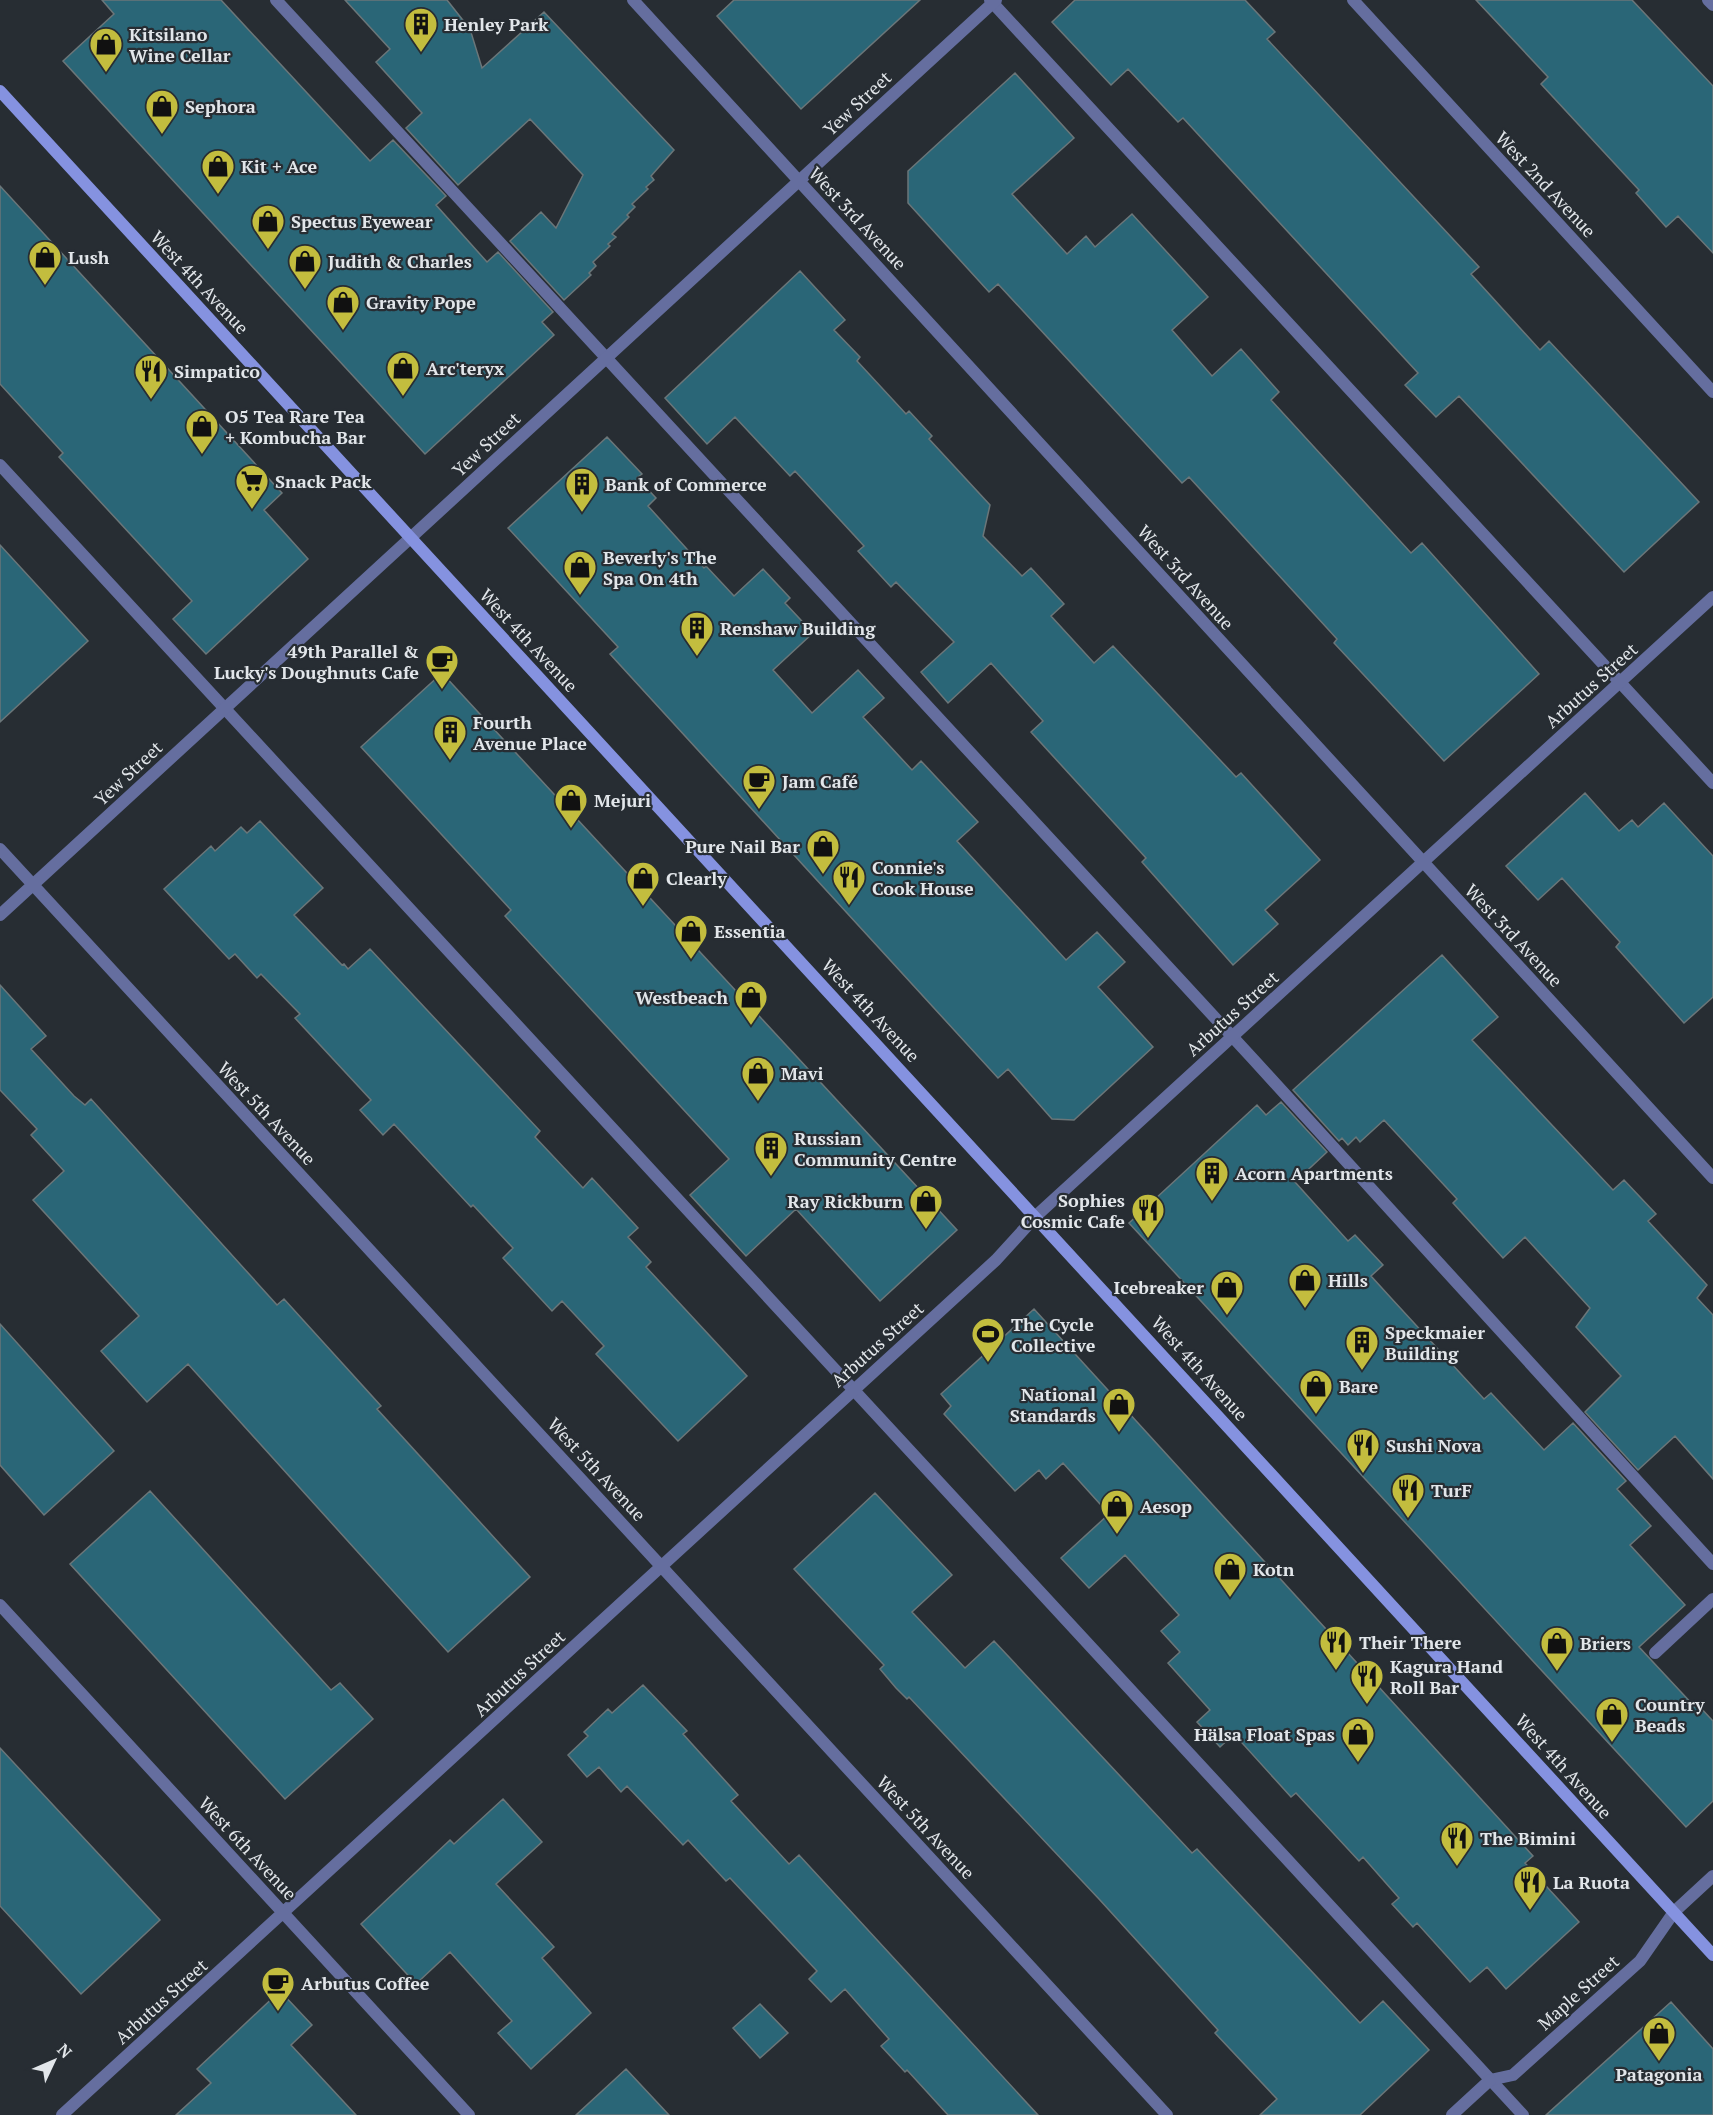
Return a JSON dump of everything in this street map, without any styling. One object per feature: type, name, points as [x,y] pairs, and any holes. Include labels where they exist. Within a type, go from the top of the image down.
[{"type":"main road","name":"West 4th Avenue","points":[[0,91],[1713,1955]]},
{"type":"street","points":[[276,0],[1232,1037],[1713,1564]]},
{"type":"street","name":"West 3rd Avenue","points":[[633,0],[1713,1178]]},
{"type":"street","name":"West 2nd Avenue","points":[[1353,0],[1713,392]]},
{"type":"street","points":[[1708,0],[1713,5]]},
{"type":"street","points":[[993,1],[1713,783]]},
{"type":"street","name":"Yew Street","points":[[0,915],[993,1]]},
{"type":"street","points":[[0,465],[1523,2115]]},
{"type":"street","name":"Arbutus Street","points":[[62,2115],[996,1260],[1036,1216],[1713,597]]},
{"type":"street","name":"West 5th Avenue","points":[[0,849],[1167,2115]]},
{"type":"street","points":[[1655,1653],[1713,1599]]},
{"type":"street","name":"West 6th Avenue","points":[[0,1605],[469,2115]]},
{"type":"street","name":"Maple Street","points":[[1452,2115],[1490,2080],[1513,2075],[1640,1961],[1674,1912],[1713,1876]]},
{"type":"building","points":[[102,0],[221,0],[370,161],[393,140],[446,196],[436,205],[487,262],[498,252],[553,312],[542,322],[554,335],[425,454],[63,61],[114,14]]},
{"type":"building","points":[[345,0],[447,0],[470,29],[482,68],[544,12],[674,150],[651,176],[654,180],[646,187],[648,189],[632,204],[635,207],[627,215],[629,217],[612,234],[616,237],[608,244],[610,246],[593,262],[596,266],[589,273],[591,275],[564,300],[510,241],[541,212],[556,228],[583,175],[530,119],[458,185],[406,128],[422,113],[376,62],[390,49]]},
{"type":"building","points":[[734,0],[920,0],[801,109],[717,16]]},
{"type":"building","points":[[1075,0],[1245,0],[1275,32],[1267,39],[1479,267],[1471,274],[1540,350],[1549,341],[1699,502],[1624,572],[1459,396],[1436,417],[1405,385],[1418,373],[1183,118],[1178,122],[1128,69],[1111,85],[1052,22]]},
{"type":"building","points":[[1476,0],[1632,0],[1713,86],[1713,253],[1678,216],[1666,227],[1636,193],[1639,190],[1541,84],[1548,77]]},
{"type":"building","points":[[1015,73],[1074,138],[1012,194],[1067,254],[1086,236],[1095,247],[1132,214],[1208,297],[1172,330],[1212,376],[1241,349],[1279,392],[1271,400],[1411,553],[1422,543],[1539,674],[1444,761],[1334,643],[1337,639],[1189,477],[1182,483],[998,284],[989,292],[908,203],[908,171]]},
{"type":"building","points":[[0,186],[282,493],[264,510],[308,559],[206,654],[173,619],[192,601],[59,457],[63,453],[0,384]]},
{"type":"building","points":[[800,271],[845,320],[834,330],[860,357],[857,361],[906,414],[909,411],[932,436],[929,439],[990,505],[983,536],[1022,576],[1031,568],[1064,604],[1051,616],[1094,663],[1113,646],[1236,777],[1241,773],[1320,860],[1265,910],[1278,924],[1233,965],[1142,862],[1146,858],[1031,732],[1043,721],[991,663],[948,703],[921,672],[954,642],[896,582],[891,587],[858,551],[864,546],[795,471],[790,476],[735,417],[707,444],[665,398]]},
{"type":"building","points":[[607,437],[642,474],[637,478],[656,498],[648,506],[704,568],[706,566],[734,596],[763,569],[790,598],[785,603],[813,633],[773,670],[812,713],[858,670],[884,698],[863,717],[912,770],[921,761],[978,822],[957,841],[1066,960],[1097,932],[1125,962],[1098,987],[1153,1047],[1074,1120],[1052,1119],[1008,1069],[998,1078],[610,654],[618,647],[508,528]]},
{"type":"building","points":[[0,545],[88,641],[0,722]]},
{"type":"building","points":[[442,673],[957,1230],[880,1301],[796,1209],[746,1256],[690,1195],[729,1159],[505,916],[511,910],[361,747]]},
{"type":"building","points":[[1585,793],[1619,831],[1632,820],[1638,827],[1664,803],[1713,856],[1713,997],[1684,1023],[1616,947],[1620,942],[1562,878],[1538,900],[1506,866]]},
{"type":"building","points":[[260,821],[323,888],[294,915],[348,969],[370,949],[540,1131],[535,1137],[583,1188],[592,1178],[638,1228],[628,1237],[651,1262],[646,1267],[747,1376],[678,1441],[596,1354],[604,1346],[562,1301],[552,1311],[503,1258],[513,1248],[473,1205],[471,1207],[394,1124],[383,1135],[360,1110],[371,1100],[295,1018],[300,1014],[261,974],[257,978],[235,954],[229,959],[164,889],[211,846],[215,851],[241,827],[247,833]]},
{"type":"building","points":[[1442,955],[1498,1017],[1472,1040],[1613,1190],[1624,1180],[1656,1214],[1648,1221],[1707,1285],[1697,1298],[1713,1315],[1713,1479],[1675,1436],[1638,1470],[1585,1412],[1621,1376],[1576,1327],[1590,1308],[1525,1237],[1503,1258],[1453,1203],[1457,1199],[1384,1120],[1360,1142],[1356,1137],[1348,1145],[1342,1138],[1339,1141],[1293,1090]]},
{"type":"building","points":[[0,985],[46,1036],[31,1049],[74,1096],[85,1105],[91,1099],[277,1305],[284,1299],[381,1406],[377,1409],[530,1577],[448,1652],[188,1364],[147,1402],[101,1351],[139,1316],[33,1200],[64,1171],[31,1135],[37,1129],[0,1090]]},
{"type":"building","points":[[1281,1102],[1327,1152],[1295,1182],[1348,1241],[1355,1235],[1383,1265],[1371,1276],[1391,1298],[1484,1399],[1491,1393],[1544,1450],[1573,1423],[1626,1481],[1617,1489],[1651,1526],[1630,1545],[1685,1605],[1639,1647],[1695,1707],[1698,1705],[1713,1721],[1713,1801],[1686,1827],[1129,1223],[1257,1105],[1266,1115]]},
{"type":"building","points":[[1034,1309],[1533,1856],[1525,1863],[1579,1922],[1506,1989],[1487,1967],[1470,1982],[1417,1923],[1413,1927],[1392,1904],[1399,1898],[1363,1857],[1359,1861],[1296,1793],[1291,1797],[1234,1734],[1220,1747],[1197,1722],[1210,1710],[1168,1663],[1180,1652],[1161,1631],[1179,1615],[1125,1555],[1089,1588],[1061,1558],[1109,1514],[1063,1463],[1046,1479],[1039,1470],[1015,1491],[944,1414],[951,1406],[941,1394]]},
{"type":"building","points":[[0,1324],[114,1451],[44,1515],[0,1465]]},
{"type":"building","points":[[150,1491],[331,1690],[340,1683],[373,1719],[285,1799],[70,1564]]},
{"type":"building","points":[[875,1493],[952,1575],[912,1612],[965,1668],[994,1641],[1192,1853],[1197,1849],[1360,2023],[1383,2001],[1429,2050],[1360,2115],[1260,2115],[1277,2099],[1215,2033],[1218,2030],[1099,1899],[909,1697],[907,1699],[896,1688],[880,1669],[884,1665],[794,1569]]},
{"type":"building","points":[[643,1685],[687,1731],[683,1734],[738,1795],[731,1801],[789,1864],[799,1855],[1038,2115],[948,2115],[907,2070],[905,2072],[881,2046],[889,2039],[845,1989],[831,2002],[809,1979],[817,1971],[730,1878],[726,1881],[688,1840],[683,1845],[627,1786],[621,1792],[599,1767],[587,1777],[568,1755],[588,1736],[584,1732],[608,1709],[612,1713]]},
{"type":"building","points":[[0,1748],[160,1920],[81,1994],[0,1906]]},
{"type":"building","points":[[503,1799],[542,1842],[496,1884],[554,1947],[542,1958],[591,2013],[531,2069],[498,2033],[512,2021],[450,1952],[416,1984],[361,1924],[450,1840],[454,1844]]},
{"type":"building","points":[[280,1991],[312,2025],[291,2045],[356,2115],[176,2115],[211,2083],[197,2069]]},
{"type":"building","name":"Patagonia","points":[[1671,2002],[1713,2049],[1713,2115],[1546,2115]]},
{"type":"building","points":[[760,2004],[788,2033],[760,2058],[733,2028]]},
{"type":"building","points":[[626,2069],[669,2115],[576,2115]]},
{"type":"place","name":"Henley Park","points":[[421,53]]},
{"type":"place","name":"Kitsilano Wine Cellar","points":[[106,73]]},
{"type":"place","name":"Sephora","points":[[162,135]]},
{"type":"place","name":"Kit + Ace","points":[[218,195]]},
{"type":"place","name":"Spectus Eyewear","points":[[268,250]]},
{"type":"place","name":"Lush","points":[[45,286]]},
{"type":"place","name":"Judith & Charles","points":[[305,290]]},
{"type":"place","name":"Gravity Pope","points":[[343,331]]},
{"type":"place","name":"Arc'teryx","points":[[403,397]]},
{"type":"place","name":"Simpatico","points":[[151,400]]},
{"type":"place","name":"O5 Tea Rare Tea + Kombucha Bar","points":[[202,455]]},
{"type":"place","name":"Snack Pack","points":[[252,510]]},
{"type":"place","name":"Bank of Commerce","points":[[582,513]]},
{"type":"place","name":"Beverly's The Spa On 4th","points":[[580,596]]},
{"type":"place","name":"Renshaw Building","points":[[697,657]]},
{"type":"place","name":"49th Parallel & Lucky's Doughnuts Cafe","points":[[442,690]]},
{"type":"place","name":"Fourth Avenue Place","points":[[450,761]]},
{"type":"place","name":"Jam Café","points":[[759,810]]},
{"type":"place","name":"Mejuri","points":[[571,829]]},
{"type":"place","name":"Pure Nail Bar","points":[[823,875]]},
{"type":"place","name":"Connie's Cook House","points":[[849,906]]},
{"type":"place","name":"Clearly","points":[[643,907]]},
{"type":"place","name":"Essentia","points":[[691,960]]},
{"type":"place","name":"Westbeach","points":[[751,1026]]},
{"type":"place","name":"Mavi","points":[[758,1102]]},
{"type":"place","name":"Russian Community Centre","points":[[771,1177]]},
{"type":"place","name":"Acorn Apartments","points":[[1212,1202]]},
{"type":"place","name":"Ray Rickburn","points":[[926,1230]]},
{"type":"place","name":"Sophies Cosmic Cafe","points":[[1148,1239]]},
{"type":"place","name":"Hills","points":[[1305,1309]]},
{"type":"place","name":"Icebreaker","points":[[1227,1316]]},
{"type":"place","name":"The Cycle Collective","points":[[988,1363]]},
{"type":"place","name":"Speckmaier Building","points":[[1362,1371]]},
{"type":"place","name":"Bare","points":[[1316,1415]]},
{"type":"place","name":"National Standards","points":[[1119,1433]]},
{"type":"place","name":"Sushi Nova","points":[[1363,1474]]},
{"type":"place","name":"TurF","points":[[1408,1519]]},
{"type":"place","name":"Aesop","points":[[1117,1535]]},
{"type":"place","name":"Kotn","points":[[1230,1598]]},
{"type":"place","name":"Their There","points":[[1336,1671]]},
{"type":"place","name":"Briers","points":[[1557,1672]]},
{"type":"place","name":"Kagura Hand Roll Bar","points":[[1367,1705]]},
{"type":"place","name":"Country Beads","points":[[1612,1743]]},
{"type":"place","name":"Hälsa Float Spas","points":[[1358,1763]]},
{"type":"place","name":"The Bimini","points":[[1457,1867]]},
{"type":"place","name":"La Ruota","points":[[1530,1911]]},
{"type":"place","name":"Arbutus Coffee","points":[[278,2012]]},
{"type":"place","name":"Patagonia","points":[[1659,2062]]}]
